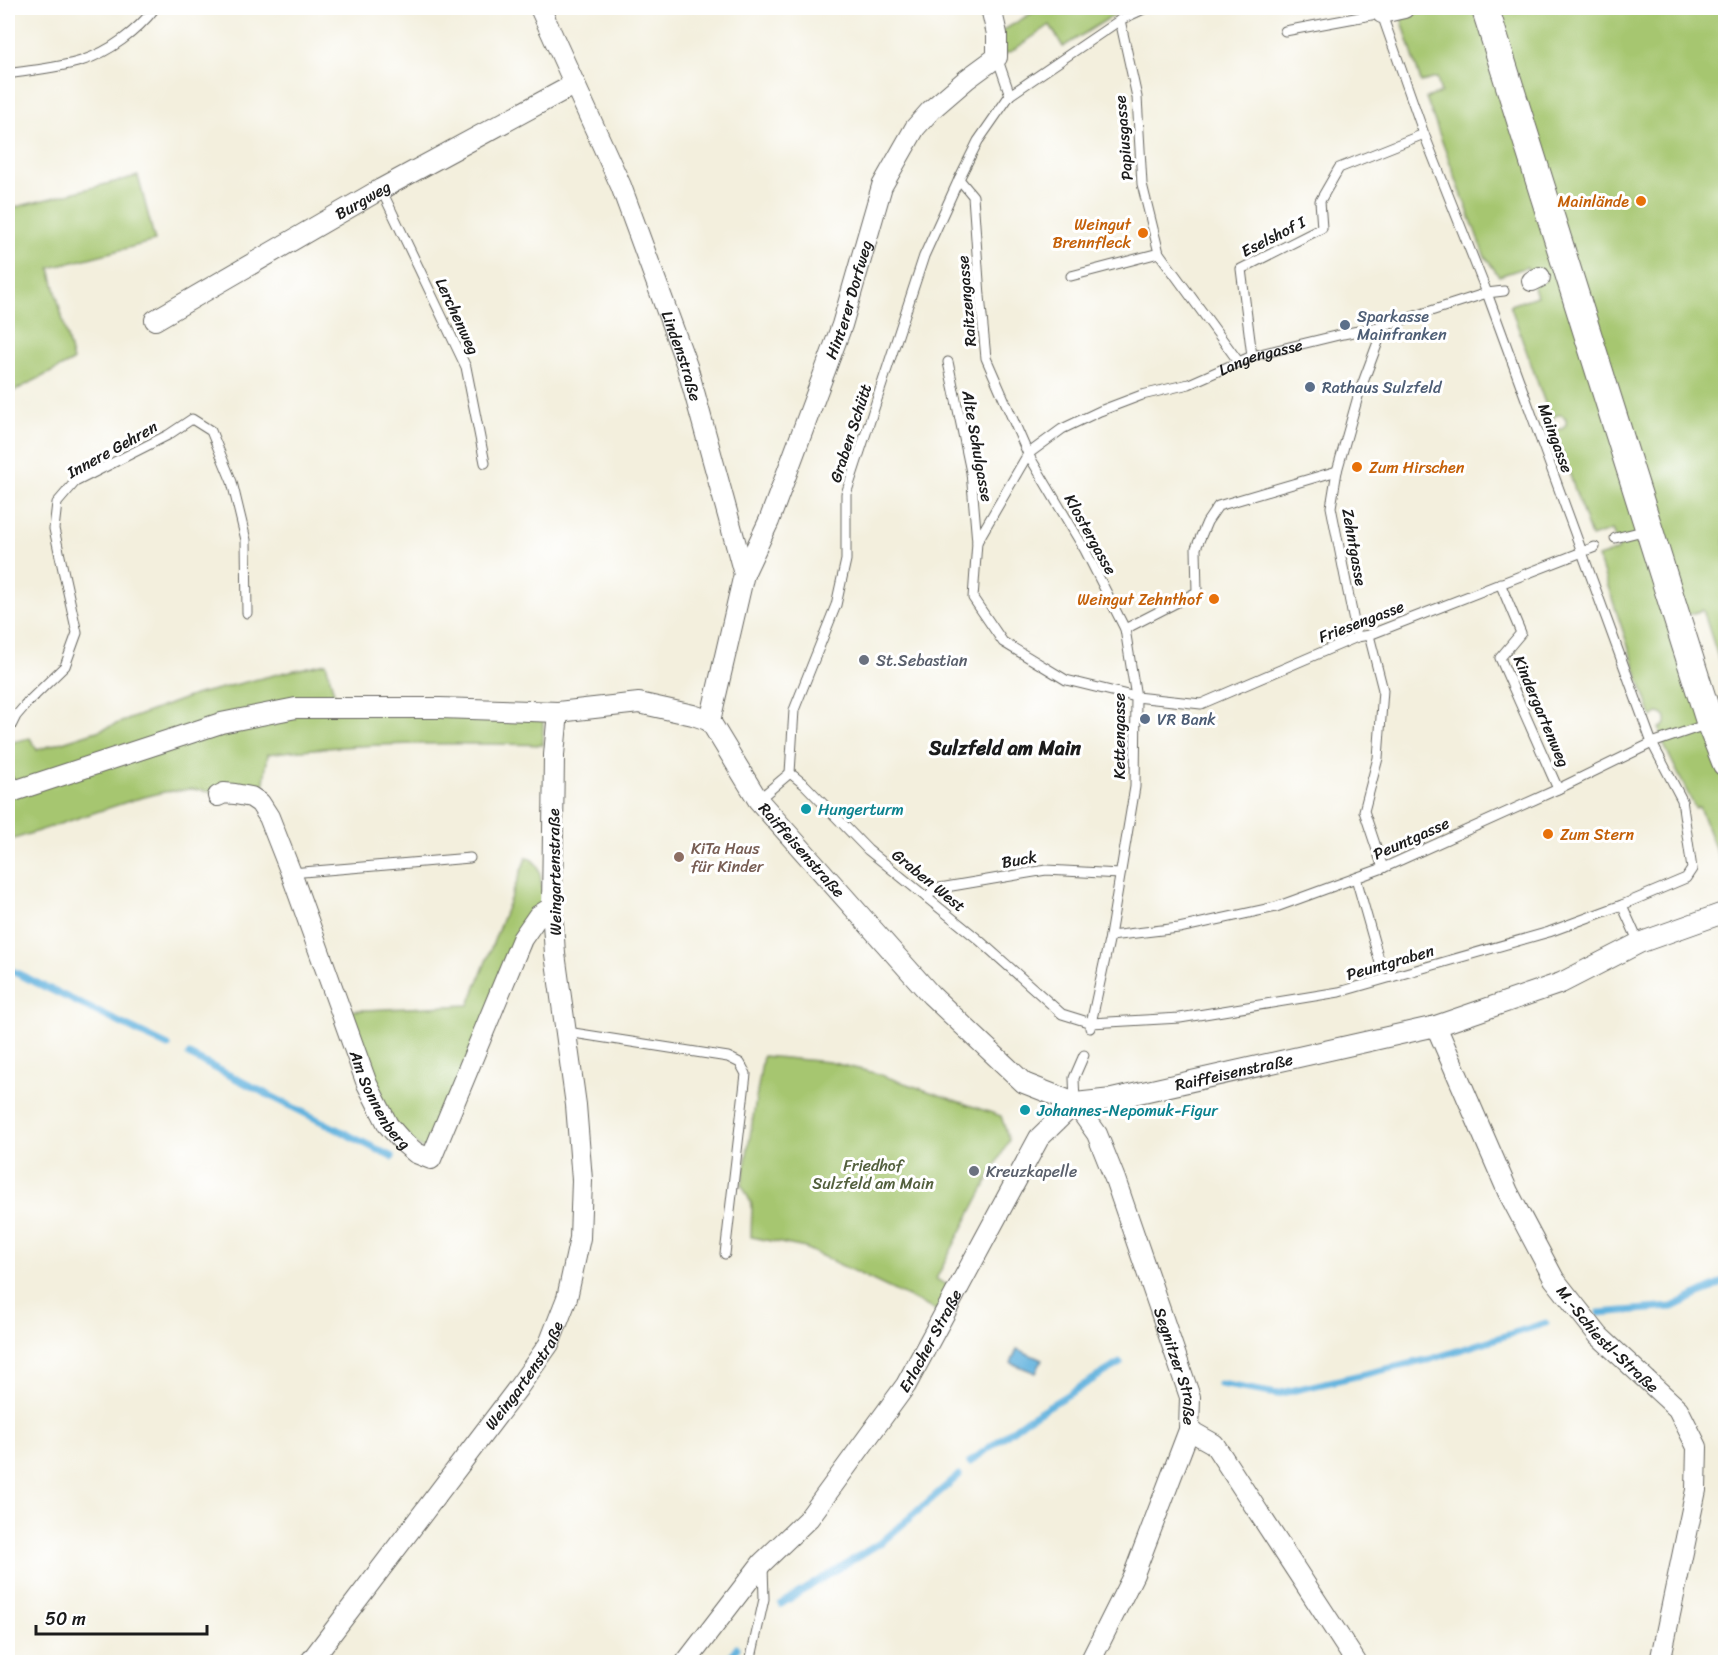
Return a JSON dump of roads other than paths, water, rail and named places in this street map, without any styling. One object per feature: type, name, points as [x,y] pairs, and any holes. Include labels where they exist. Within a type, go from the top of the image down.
[{"type":"main road","points":[[1485,8],[1548,272],[1649,529],[1710,723],[1725,763]]},
{"type":"street","name":"Lindenstraße","points":[[540,8],[621,186],[687,366],[744,574],[710,721]]},
{"type":"street","points":[[991,8],[997,34],[997,57]]},
{"type":"street","points":[[1381,10],[1404,8]]},
{"type":"street","name":"Hinterer Dorfweg","points":[[744,574],[769,521],[842,325],[882,186],[915,128],[931,110],[997,57]]},
{"type":"street","name":"Burgweg","points":[[154,320],[381,189],[575,84]]},
{"type":"street","points":[[14,791],[221,723],[296,708],[440,708],[558,712],[639,703],[710,721]]},
{"type":"street","name":"Weingartenstraße","points":[[310,1662],[511,1398],[549,1344],[567,1298],[580,1238],[582,1180],[576,1105],[555,954],[552,907],[554,755],[558,712]]},
{"type":"street","name":"Raiffeisenstraße","points":[[710,721],[758,800],[939,1004],[1024,1083],[1075,1103],[1112,1099],[1436,1026],[1561,983],[1639,943],[1725,912]]},
{"type":"street","name":"Am Sonnenberg","points":[[218,796],[224,793],[251,797],[260,803],[269,817],[367,1084],[388,1125],[416,1153],[431,1159],[522,939],[538,916],[552,907]]},
{"type":"street","name":"M.-Schiestl-Straße","points":[[1436,1026],[1508,1192],[1554,1279],[1599,1335],[1678,1409],[1697,1447],[1696,1490],[1660,1662]]},
{"type":"street","name":"Segnitzer Straße","points":[[1075,1103],[1096,1134],[1115,1179],[1190,1397],[1189,1430],[1214,1444],[1356,1662]]},
{"type":"street","name":"Erlacher Straße","points":[[686,1662],[762,1563],[809,1518],[906,1385],[1039,1138],[1075,1103]]},
{"type":"street","points":[[1090,1662],[1134,1574],[1189,1430]]},
{"type":"lane","points":[[8,74],[68,64],[89,58],[132,32],[155,8]]},
{"type":"lane","points":[[997,57],[1010,95],[1120,20],[1146,8]]},
{"type":"lane","points":[[1285,31],[1381,10]]},
{"type":"lane","name":"Maingasse","points":[[1381,10],[1424,134],[1487,293],[1652,743],[1682,800],[1692,869],[1686,878]]},
{"type":"lane","name":"Papiusgasse","points":[[1120,20],[1137,97],[1142,184],[1159,253],[1238,361]]},
{"type":"lane","name":"Graben Schütt","points":[[790,773],[794,710],[836,605],[846,560],[846,494],[924,255],[958,179],[978,141],[1010,95]]},
{"type":"lane","name":"Eselshof I","points":[[1252,356],[1241,269],[1322,228],[1320,201],[1339,168],[1424,134]]},
{"type":"lane","name":"Raitzengasse","points":[[958,179],[973,196],[986,358],[1028,454]]},
{"type":"lane","name":"Lerchenweg","points":[[381,189],[466,367],[485,463]]},
{"type":"lane","points":[[1071,276],[1159,253]]},
{"type":"lane","name":"Langengasse","points":[[1028,454],[1062,429],[1100,411],[1142,395],[1189,384],[1252,356],[1384,326],[1487,293],[1504,291]]},
{"type":"lane","name":"Zehntgasse","points":[[1357,637],[1331,507],[1337,471],[1359,393],[1384,326]]},
{"type":"lane","name":"Alte Schulgasse","points":[[948,362],[971,472],[977,542]]},
{"type":"lane","name":"Innere Gehren","points":[[8,732],[16,716],[28,702],[65,666],[77,633],[54,529],[57,503],[75,483],[168,435],[192,419],[211,431],[232,482],[246,540],[247,613]]},
{"type":"lane","name":"Alte Schulgasse","points":[[977,542],[1028,454]]},
{"type":"lane","name":"Klostergasse","points":[[1028,454],[1084,550],[1125,629]]},
{"type":"lane","points":[[1125,629],[1197,592],[1196,548],[1207,522],[1218,506],[1337,471]]},
{"type":"lane","points":[[1615,538],[1649,529]]},
{"type":"lane","name":"Friesengasse","points":[[977,542],[973,598],[1004,642],[1066,680],[1136,696],[1201,704],[1357,637],[1369,635],[1594,547]]},
{"type":"lane","name":"Kindergartenweg","points":[[1500,584],[1521,633],[1500,658],[1558,789]]},
{"type":"lane","name":"Kettengasse","points":[[1090,1026],[1110,936],[1135,787],[1136,696],[1125,629]]},
{"type":"lane","points":[[1369,635],[1383,690],[1378,758],[1364,811],[1383,868]]},
{"type":"lane","name":"Peuntgasse","points":[[1110,936],[1179,928],[1276,907],[1383,868],[1558,789],[1652,743],[1710,723]]},
{"type":"lane","points":[[8,771],[13,781],[14,791]]},
{"type":"lane","points":[[758,800],[790,773]]},
{"type":"lane","name":"Graben West","points":[[790,773],[805,785],[868,850],[979,940],[1062,1014],[1090,1026]]},
{"type":"lane","points":[[291,873],[470,858]]},
{"type":"lane","name":"Buck","points":[[927,897],[934,889],[1046,870],[1120,874]]},
{"type":"lane","points":[[1356,878],[1382,970]]},
{"type":"lane","name":"Peuntgraben","points":[[1090,1026],[1180,1018],[1339,992],[1549,932],[1623,905],[1686,878]]},
{"type":"lane","points":[[1623,905],[1639,943]]},
{"type":"lane","points":[[567,1032],[728,1057],[740,1063],[746,1074],[725,1254]]},
{"type":"lane","points":[[1075,1103],[1074,1078],[1084,1054]]},
{"type":"lane","points":[[750,1662],[764,1599],[762,1563]]},
{"type":"water","points":[[1017,1349],[1042,1360],[1036,1373],[1011,1363]]},
{"type":"waterway","points":[[8,969],[168,1046]]},
{"type":"waterway","points":[[189,1055],[392,1157]]},
{"type":"waterway","points":[[1599,1313],[1672,1307],[1726,1281]]},
{"type":"waterway","points":[[1220,1384],[1277,1394],[1431,1359],[1546,1323]]},
{"type":"waterway","points":[[970,1462],[1026,1420],[1120,1363]]},
{"type":"waterway","points":[[781,1604],[883,1541],[959,1475]]},
{"type":"waterway","points":[[727,1662],[737,1648]]},
{"type":"place","name":"Mainlände","points":[[1641,201]]},
{"type":"place","name":"Weingut Brennfleck","points":[[1143,233]]},
{"type":"place","name":"Sparkasse Mainfranken","points":[[1345,325]]},
{"type":"place","name":"Rathaus Sulzfeld","points":[[1310,387]]},
{"type":"place","name":"Zum Hirschen","points":[[1357,467]]},
{"type":"place","name":"Weingut Zehnthof","points":[[1214,599]]},
{"type":"place","name":"St.Sebastian","points":[[864,660]]},
{"type":"place","name":"VR Bank","points":[[1145,719]]},
{"type":"place","name":"Hungerturm","points":[[806,809]]},
{"type":"place","name":"Zum Stern","points":[[1548,834]]},
{"type":"place","name":"KiTa Haus für Kinder","points":[[679,857]]},
{"type":"place","name":"Johannes-Nepomuk-Figur","points":[[1025,1110]]},
{"type":"place","name":"Kreuzkapelle","points":[[974,1171]]},
{"type":"district","name":"Sulzfeld am Main","points":[[1005,748]]},
{"type":"park label","name":"Friedhof Sulzfeld am Main","points":[[873,1174]]}]
